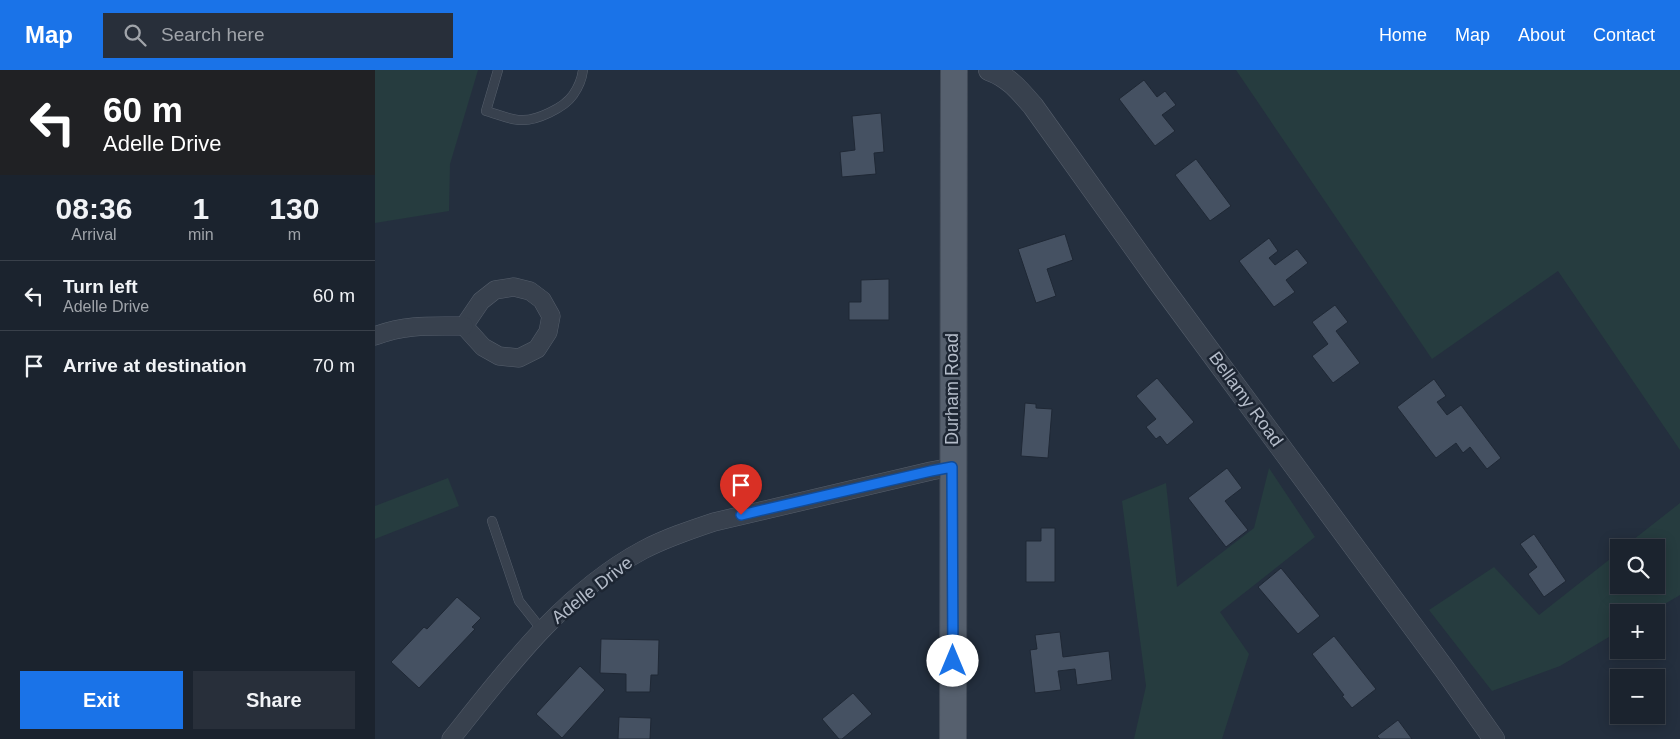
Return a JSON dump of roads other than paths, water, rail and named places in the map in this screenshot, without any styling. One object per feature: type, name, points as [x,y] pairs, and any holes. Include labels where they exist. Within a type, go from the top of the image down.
[{"type":"main road","name":"Durham Road","points":[[953,739],[954,70]]},
{"type":"street","name":"Bellamy Road","points":[[989,70],[1016,85],[1033,106],[1161,285],[1494,739]]},
{"type":"street","points":[[375,336],[408,326],[464,326],[483,347],[499,356],[519,358],[537,349],[548,332],[551,316],[543,300],[530,290],[514,287],[495,290],[481,301],[464,326]]},
{"type":"street","name":"Adelle Drive","points":[[451,739],[519,655],[542,630],[608,572],[643,551],[679,534],[714,522],[952,467]]},
{"type":"lane","points":[[498,70],[486,111],[521,121],[540,117],[558,108],[573,96],[582,78],[583,70]]},
{"type":"lane","points":[[492,521],[519,601],[542,630]]}]
